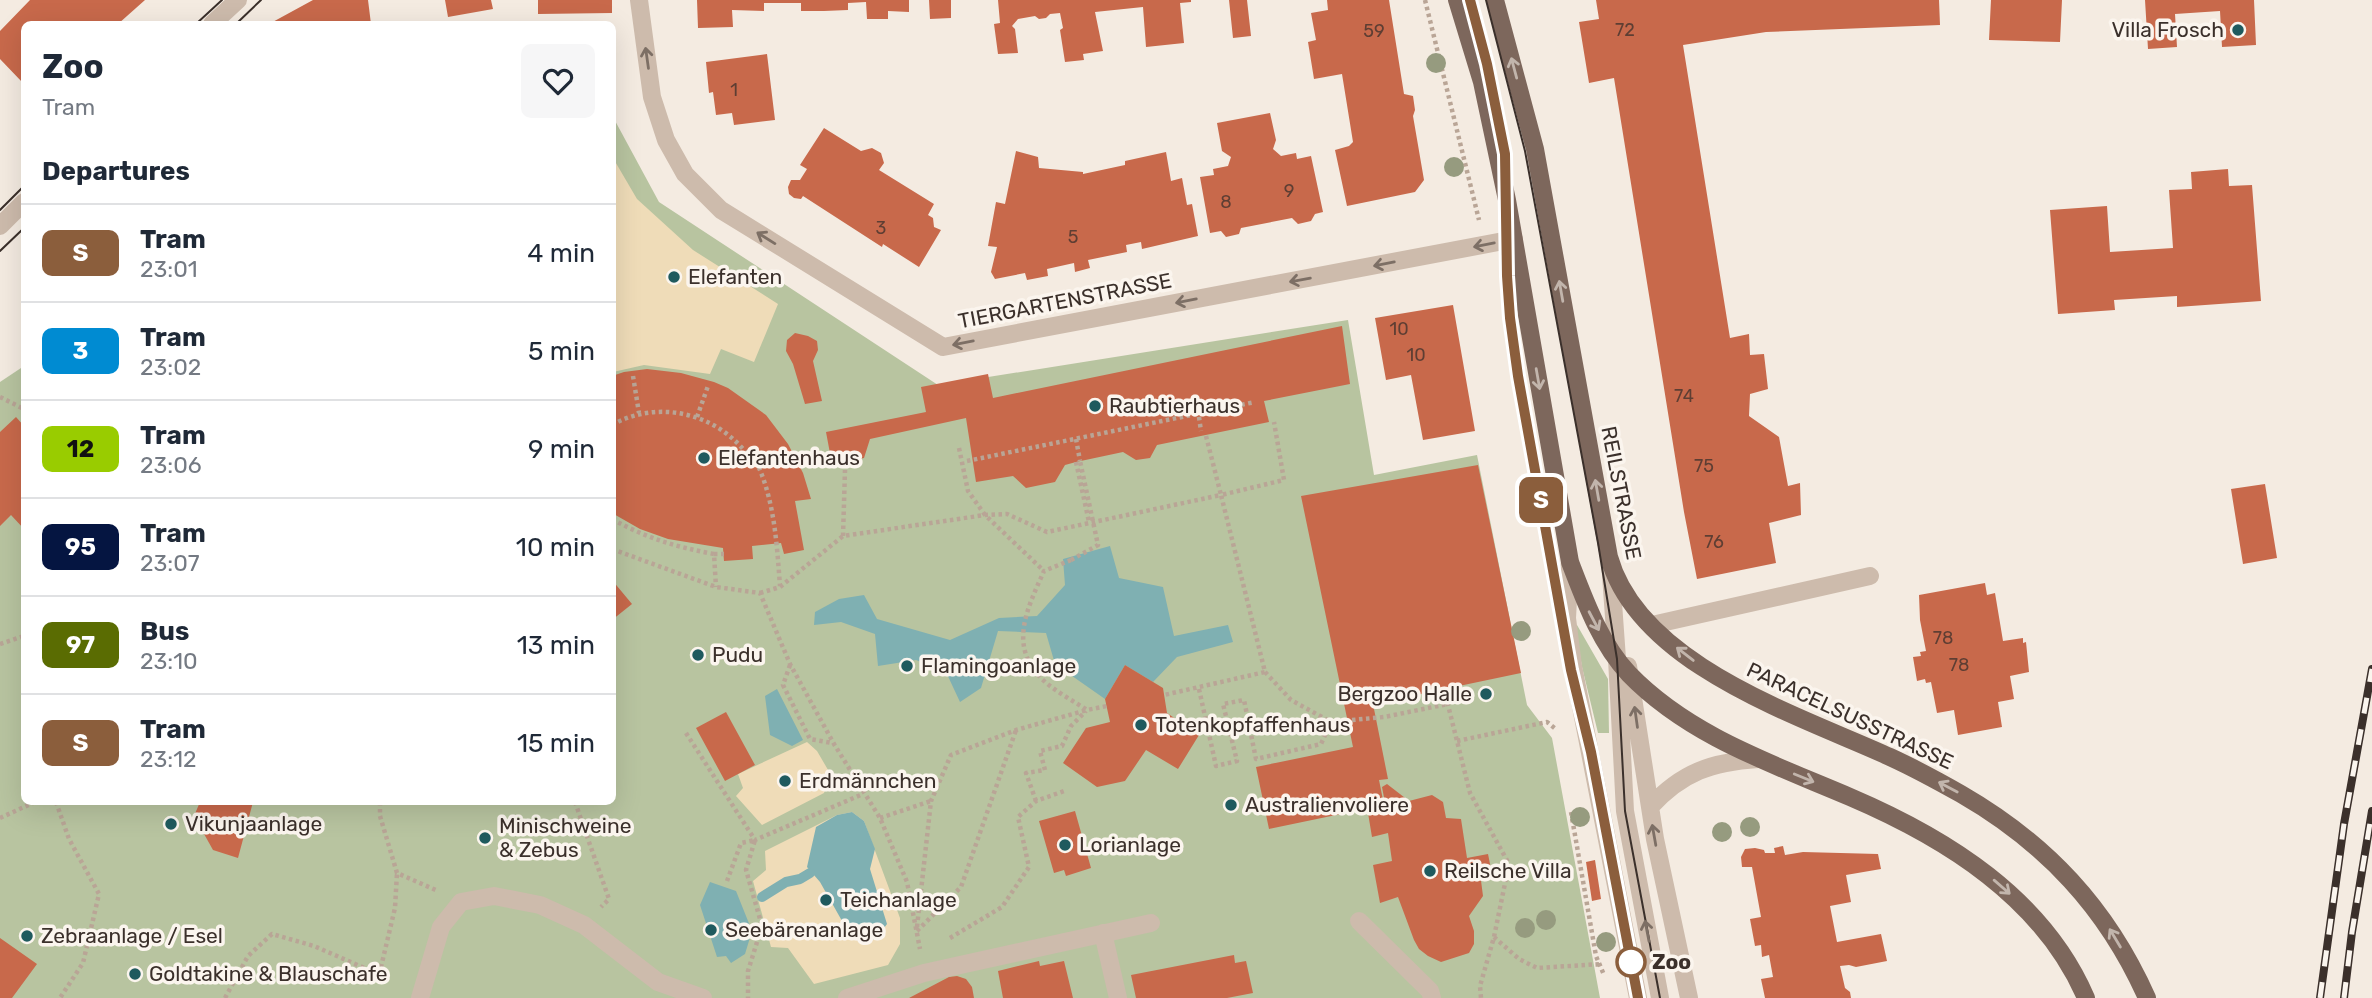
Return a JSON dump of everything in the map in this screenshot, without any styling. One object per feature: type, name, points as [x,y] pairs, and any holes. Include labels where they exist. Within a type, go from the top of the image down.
[{"type":"main road","points":[[1457,0],[1482,82],[1514,239],[1570,562],[1590,614],[1617,659],[1629,674],[1652,694],[1698,728],[1758,759],[1852,798],[1938,842],[1972,863],[2023,906],[2051,939],[2086,998]]},
{"type":"main road","name":"REILSTRASSE","points":[[1495,0],[1535,149],[1611,563]]},
{"type":"main road","name":"PARACELSUSSTRASSE","points":[[1611,563],[1638,610],[1652,625],[1679,650],[1721,680],[1894,759],[1961,794],[2011,828],[2062,870],[2100,913],[2147,998]]},
{"type":"street","points":[[215,21],[238,0]]},
{"type":"street","name":"TIERGARTENSTRASSE","points":[[639,0],[652,97],[667,140],[685,174],[721,210],[943,346],[1514,239]]},
{"type":"street","points":[[0,226],[21,205]]},
{"type":"street","points":[[1570,562],[1567,618],[1573,666],[1637,998]]},
{"type":"street","points":[[1611,563],[1625,811],[1660,998]]},
{"type":"street","name":"REILSTRASSE","points":[[1611,563],[1655,839],[1689,998]]},
{"type":"street","points":[[1652,625],[1870,576]]},
{"type":"street","points":[[1650,807],[1671,785],[1688,775],[1732,761],[1758,759]]},
{"type":"street","points":[[420,998],[441,927],[461,902],[494,896],[540,905],[584,925],[658,982],[703,998]]},
{"type":"street","points":[[1359,921],[1430,991],[1432,998]]},
{"type":"street","points":[[847,998],[923,965],[1151,923]]},
{"type":"street","points":[[1103,933],[1118,998]]},
{"type":"path","points":[[1425,0],[1485,245]]},
{"type":"path","points":[[633,376],[639,413]]},
{"type":"path","points":[[697,417],[708,386]]},
{"type":"path","points":[[0,397],[21,408]]},
{"type":"path","points":[[967,461],[1255,402]]},
{"type":"path","points":[[616,423],[639,413],[665,411],[697,417],[731,435],[759,468],[776,525],[780,587]]},
{"type":"path","points":[[1198,412],[1201,431]]},
{"type":"path","points":[[616,550],[716,587],[760,593],[780,587],[843,536],[1007,514],[1047,533],[1284,480],[1274,422]]},
{"type":"path","points":[[1206,436],[1265,672],[1291,700],[1331,722],[1384,717],[1448,704]]},
{"type":"path","points":[[1076,439],[1089,522]]},
{"type":"path","points":[[959,448],[968,491],[985,515],[1044,571]]},
{"type":"path","points":[[1078,461],[1098,545],[1044,571],[1025,614],[1023,635],[1026,658],[1042,679],[1087,710]]},
{"type":"path","points":[[843,536],[845,470]]},
{"type":"path","points":[[616,521],[675,547],[724,554]]},
{"type":"path","points":[[713,554],[716,587]]},
{"type":"path","points":[[760,593],[790,664],[863,794],[880,818],[906,882],[923,965],[969,925],[1002,907],[1029,867],[1018,817],[1036,801],[1066,790]]},
{"type":"path","points":[[0,644],[21,637]]},
{"type":"path","points":[[790,664],[783,685],[810,738],[834,744]]},
{"type":"path","points":[[1164,695],[1265,672]]},
{"type":"path","points":[[1199,689],[1216,765],[1237,761],[1223,704],[1244,700],[1256,759],[1321,744],[1331,722]]},
{"type":"path","points":[[1444,689],[1470,793],[1509,864],[1494,937],[1480,986],[1481,998]]},
{"type":"path","points":[[916,932],[931,801],[951,755],[1016,730],[1107,706]]},
{"type":"path","points":[[1036,801],[1026,773],[1045,770],[1040,751],[1062,746],[1071,726],[1087,710]]},
{"type":"path","points":[[1457,741],[1530,725]]},
{"type":"path","points":[[916,932],[961,887],[1016,730]]},
{"type":"path","points":[[686,733],[755,840],[746,870],[762,926],[748,971],[748,998]]},
{"type":"path","points":[[727,881],[741,843],[755,840],[863,794]]},
{"type":"path","points":[[880,818],[931,801]]},
{"type":"path","points":[[0,818],[28,805]]},
{"type":"path","points":[[57,805],[69,839],[99,894],[83,963],[60,998]]},
{"type":"path","points":[[225,998],[248,956],[272,934],[314,946],[369,970],[381,967],[395,908],[397,873],[380,816],[380,805]]},
{"type":"path","points":[[576,805],[601,877]]},
{"type":"path","points":[[397,873],[461,902]]},
{"type":"path","points":[[1494,937],[1519,959],[1537,968],[1631,962]]},
{"type":"green space","points":[[616,123],[659,202],[938,385],[1348,320],[1374,475],[1477,455],[1527,705],[1552,738],[1600,998],[0,998],[0,382],[21,368],[21,805],[616,805]]},
{"type":"green space","points":[[1575,625],[1608,679],[1609,733],[1598,733]]},
{"type":"sand","name":"Elefanten","points":[[616,163],[637,199],[693,250],[778,304],[754,362],[721,349],[710,374],[644,365],[616,371]]},
{"type":"sand","name":"Erdmännchen","points":[[807,742],[817,751],[831,775],[824,793],[762,825],[736,796],[743,788],[738,774]]},
{"type":"sand","name":"Teichanlage","points":[[852,812],[864,821],[900,918],[900,944],[888,965],[814,984],[788,948],[771,947],[753,881],[766,870],[765,851],[837,815]]},
{"type":"water","points":[[1110,546],[1119,578],[1163,587],[1174,636],[1228,625],[1233,642],[1177,657],[1153,682],[1125,665],[1105,699],[1055,664],[1046,633],[998,631],[981,688],[960,702],[946,672],[916,660],[878,666],[875,634],[841,622],[814,625],[815,612],[839,599],[864,595],[877,619],[950,640],[999,618],[1037,616],[1065,585],[1063,559]]},
{"type":"water","points":[[777,689],[803,740],[792,746],[770,735],[765,696]]},
{"type":"water","points":[[852,812],[864,821],[875,849],[870,869],[887,924],[876,939],[858,941],[846,928],[820,882],[807,867],[816,827],[837,815]]},
{"type":"water","points":[[710,882],[736,891],[752,931],[745,954],[731,963],[726,956],[717,957],[700,905]]},
{"type":"building","points":[[30,0],[145,0],[121,21],[21,21],[21,81],[0,59],[0,31]]},
{"type":"building","points":[[313,0],[368,0],[371,21],[274,21]]},
{"type":"building","points":[[445,0],[491,0],[493,9],[448,17]]},
{"type":"building","points":[[538,0],[612,0],[612,13],[538,14]]},
{"type":"building","points":[[697,0],[909,0],[909,12],[888,11],[888,19],[867,19],[866,2],[848,3],[848,10],[824,11],[801,11],[801,3],[764,3],[764,11],[732,10],[733,27],[698,28]]},
{"type":"building","points":[[929,0],[951,0],[951,18],[930,19]]},
{"type":"building","points":[[998,0],[1191,2],[1180,3],[1184,43],[1146,47],[1143,7],[1095,12],[1103,51],[1083,54],[1084,60],[1065,62],[1060,13],[1039,19],[1035,16],[1018,19],[1012,26],[1015,29],[1018,53],[998,54],[994,24],[1000,23]]},
{"type":"building","points":[[1229,0],[1247,0],[1251,36],[1233,38]]},
{"type":"building","points":[[1327,0],[1389,0],[1404,94],[1413,96],[1415,110],[1413,116],[1424,180],[1415,192],[1347,206],[1335,150],[1353,142],[1342,74],[1314,79],[1308,42],[1316,40],[1311,13],[1328,10]]},
{"type":"building","points":[[1596,0],[1939,0],[1940,25],[1766,32],[1683,45],[1730,338],[1749,334],[1750,355],[1764,354],[1768,389],[1750,394],[1749,416],[1779,437],[1788,486],[1800,483],[1801,515],[1769,523],[1776,563],[1697,579],[1614,78],[1589,83],[1579,22],[1599,19]]},
{"type":"building","points":[[1991,0],[2062,0],[2060,42],[1989,40]]},
{"type":"building","name":"Villa Frosch","points":[[2145,0],[2254,0],[2256,45],[2222,47],[2220,11],[2175,14],[2177,47],[2148,49]]},
{"type":"building","points":[[767,54],[775,120],[734,125],[732,113],[716,115],[713,92],[709,93],[706,62]]},
{"type":"building","points":[[1270,113],[1276,140],[1273,149],[1281,156],[1296,153],[1297,159],[1311,156],[1323,212],[1315,214],[1311,221],[1298,224],[1292,218],[1241,228],[1239,234],[1226,237],[1221,231],[1210,233],[1200,177],[1214,175],[1213,169],[1228,166],[1231,157],[1222,151],[1217,123]]},
{"type":"building","points":[[824,128],[861,151],[872,148],[881,153],[884,163],[879,170],[934,204],[928,215],[933,218],[934,227],[941,230],[919,267],[883,244],[882,247],[803,196],[801,199],[794,198],[789,194],[791,180],[800,180],[807,169],[800,165]]},
{"type":"building","points":[[1016,151],[1038,157],[1039,168],[1083,174],[1166,152],[1171,181],[1182,178],[1187,205],[1192,204],[1198,236],[1142,249],[1141,242],[1126,245],[1127,252],[1088,260],[1090,268],[1075,272],[1074,263],[1047,269],[1048,276],[1027,280],[1025,273],[995,279],[991,272],[997,247],[988,246],[996,202],[1005,204]]},
{"type":"building","points":[[2228,169],[2229,186],[2252,185],[2261,301],[2177,307],[2177,296],[2114,300],[2115,310],[2058,314],[2050,210],[2107,206],[2110,252],[2173,248],[2169,190],[2192,189],[2191,172]]},
{"type":"building","points":[[1453,305],[1475,431],[1423,440],[1411,375],[1386,380],[1375,318]]},
{"type":"building","name":"Raubtierhaus","points":[[1342,326],[1350,384],[1264,401],[1269,422],[1157,445],[1150,458],[1136,460],[1123,452],[1076,462],[1065,465],[1055,482],[1026,488],[1013,476],[976,482],[966,418],[870,439],[864,458],[832,464],[826,432],[926,412],[921,387],[988,374],[993,398]]},
{"type":"building","points":[[795,333],[817,341],[818,350],[813,361],[822,401],[805,404],[793,364],[786,351],[787,340]]},
{"type":"building","name":"Elefantenhaus","points":[[647,369],[681,373],[714,382],[728,388],[766,415],[788,444],[803,473],[811,499],[795,501],[804,550],[784,554],[781,543],[752,546],[753,559],[724,561],[723,548],[668,539],[640,529],[616,515],[616,375]]},
{"type":"building","points":[[16,417],[21,423],[21,526],[11,515],[0,526],[0,432]]},
{"type":"building","points":[[1478,465],[1521,673],[1373,704],[1388,779],[1379,780],[1384,805],[1269,829],[1256,767],[1353,747],[1301,496]]},
{"type":"building","points":[[2265,484],[2277,558],[2243,564],[2231,489]]},
{"type":"building","points":[[1985,583],[1987,595],[1995,593],[2003,641],[2023,638],[2023,643],[2026,642],[2029,672],[2010,676],[2014,699],[1998,702],[2002,727],[1958,735],[1954,710],[1937,713],[1931,682],[1926,683],[1925,679],[1917,681],[1913,657],[1921,656],[1920,652],[1926,651],[1920,620],[1919,595]]},
{"type":"building","points":[[616,585],[632,604],[616,617]]},
{"type":"building","name":"Totenkopfaffenhaus","points":[[1125,665],[1163,688],[1167,713],[1199,735],[1178,769],[1146,750],[1125,781],[1097,787],[1063,763],[1086,728],[1110,722],[1105,699]]},
{"type":"building","points":[[726,712],[755,765],[725,781],[696,728]]},
{"type":"building","name":"Reilsche Villa","points":[[1387,784],[1409,801],[1432,795],[1443,802],[1446,818],[1461,819],[1467,858],[1488,854],[1491,869],[1480,873],[1483,896],[1469,916],[1474,931],[1474,944],[1469,953],[1441,962],[1428,956],[1419,949],[1414,940],[1398,897],[1380,903],[1373,865],[1392,861],[1388,833],[1372,837],[1368,813],[1386,808],[1382,787]]},
{"type":"building","points":[[199,805],[252,805],[238,858],[213,850],[194,816]]},
{"type":"building","name":"Lorianlage","points":[[1075,811],[1091,868],[1066,876],[1064,870],[1054,873],[1039,821]]},
{"type":"building","points":[[1783,846],[1785,855],[1803,852],[1878,854],[1881,869],[1846,875],[1851,902],[1830,906],[1837,942],[1881,934],[1887,961],[1856,967],[1840,966],[1845,988],[1850,992],[1851,998],[1765,998],[1761,979],[1773,977],[1769,955],[1762,957],[1761,945],[1755,946],[1750,919],[1761,917],[1752,867],[1742,867],[1741,857],[1745,849],[1755,848],[1764,850],[1765,853],[1775,853],[1774,848]]},
{"type":"building","points":[[1595,860],[1601,899],[1592,901],[1586,862]]},
{"type":"building","points":[[0,938],[37,964],[12,998],[0,998]]},
{"type":"building","points":[[1234,955],[1235,963],[1246,961],[1253,993],[1227,998],[1136,998],[1131,975]]},
{"type":"building","points":[[1039,961],[1040,966],[1064,961],[1073,998],[1003,998],[998,971]]},
{"type":"building","points":[[949,977],[966,979],[972,987],[974,998],[909,998]]},
{"type":"waterway","points":[[762,897],[786,882],[800,879],[810,873]]},
{"type":"tram line","points":[[199,21],[222,0]]},
{"type":"tram line","points":[[239,21],[261,0]]},
{"type":"tram line","points":[[1470,0],[1487,64],[1505,154],[1507,276],[1518,375],[1571,670],[1591,752],[1638,998]]},
{"type":"tram line","name":"S","points":[[1470,0],[1487,64],[1505,154],[1507,276],[1518,376],[1571,670],[1591,752],[1638,998]]},
{"type":"tram line","points":[[1486,0],[1525,151],[1598,543],[1617,659],[1625,811],[1660,998]]},
{"type":"tram line","points":[[0,210],[21,189]]},
{"type":"tram line","points":[[0,251],[21,231]]},
{"type":"railway","points":[[2320,998],[2344,824],[2372,669]]},
{"type":"railway","points":[[2344,998],[2372,811]]},
{"type":"place","name":"Villa Frosch","points":[[2238,30]]},
{"type":"place","name":"Elefanten","points":[[674,277]]},
{"type":"place","name":"Raubtierhaus","points":[[1095,406]]},
{"type":"place","name":"Elefantenhaus","points":[[704,458]]},
{"type":"place","name":"Pudu","points":[[698,655]]},
{"type":"place","name":"Flamingoanlage","points":[[907,666]]},
{"type":"place","name":"Bergzoo Halle","points":[[1486,694]]},
{"type":"place","name":"Totenkopfaffenhaus","points":[[1141,725]]},
{"type":"place","name":"Erdmännchen","points":[[785,781]]},
{"type":"place","name":"Australienvoliere","points":[[1231,805]]},
{"type":"place","name":"Vikunjaanlage","points":[[171,824]]},
{"type":"place","name":"Minischweine & Zebus","points":[[485,838]]},
{"type":"place","name":"Lorianlage","points":[[1065,845]]},
{"type":"place","name":"Reilsche Villa","points":[[1430,871]]},
{"type":"place","name":"Teichanlage","points":[[826,900]]},
{"type":"place","name":"Seebärenanlage","points":[[711,930]]},
{"type":"place","name":"Zebraanlage / Esel","points":[[27,936]]},
{"type":"place","name":"Zoo","points":[[1631,962]]},
{"type":"place","name":"Goldtakine & Blauschafe","points":[[135,974]]}]
